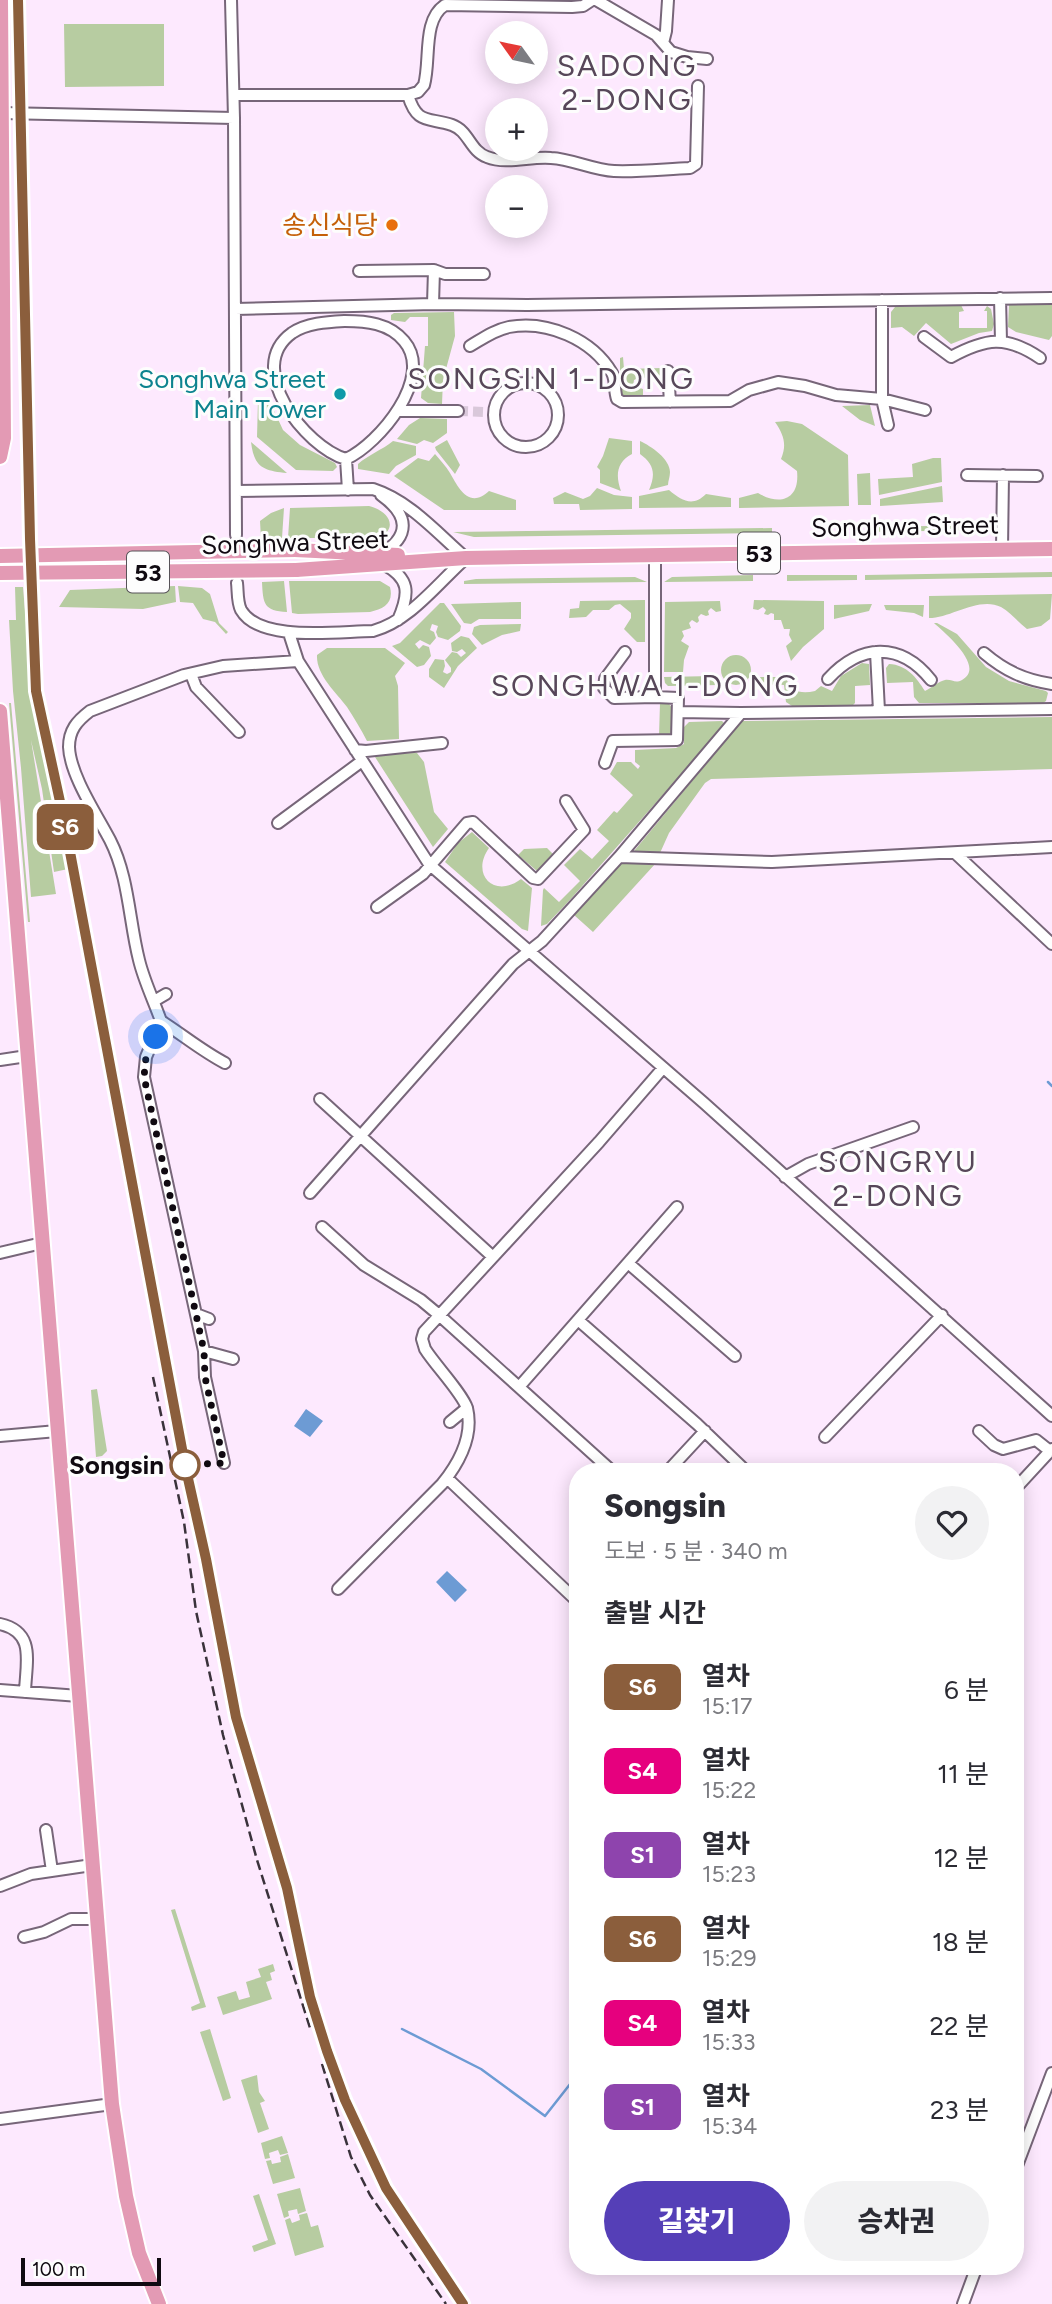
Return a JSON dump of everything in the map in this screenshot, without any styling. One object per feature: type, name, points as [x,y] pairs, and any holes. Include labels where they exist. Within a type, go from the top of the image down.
[{"type":"main road","points":[[0,457],[4,438],[1,0]]},
{"type":"main road","name":"Songhwa Street","points":[[0,556],[295,550],[382,559],[1052,549]]},
{"type":"main road","name":"Songhwa Street","points":[[0,573],[296,570],[382,559]]},
{"type":"main road","points":[[0,710],[112,2104],[126,2196],[139,2253],[159,2304]]},
{"type":"street","points":[[231,0],[236,535]]},
{"type":"street","points":[[233,94],[408,95],[418,92],[424,85],[427,74],[431,23],[438,10],[445,5],[502,2],[572,7],[583,6],[594,0],[648,30],[671,52],[707,59]]},
{"type":"street","points":[[663,43],[668,0]]},
{"type":"street","points":[[408,95],[412,110],[420,118],[453,125],[463,131],[475,150],[484,156],[497,160],[552,158],[582,166],[626,170],[690,168],[695,164],[698,86]]},
{"type":"street","points":[[2,113],[234,118]]},
{"type":"street","points":[[359,271],[434,270],[445,274],[484,274]]},
{"type":"street","points":[[433,304],[434,270]]},
{"type":"street","points":[[1000,298],[1001,341]]},
{"type":"street","points":[[235,309],[346,305],[1052,298]]},
{"type":"street","points":[[882,300],[882,399],[888,425]]},
{"type":"street","points":[[345,321],[346,305]]},
{"type":"street","points":[[527,305],[527,325]]},
{"type":"street","points":[[367,321],[382,326],[406,342],[413,369],[410,387],[398,411],[379,436],[359,453],[346,459],[329,451],[301,428],[286,410],[276,375],[277,351],[292,334],[322,323],[367,321]]},
{"type":"street","points":[[470,346],[491,333],[506,328],[527,325],[563,332],[581,341],[598,355],[613,376],[617,399],[622,402],[730,401],[749,390],[778,382],[805,386],[836,396],[882,399],[925,410]]},
{"type":"street","points":[[924,337],[951,357],[986,341],[1001,341],[1013,343],[1040,358]]},
{"type":"street","points":[[668,371],[670,402]]},
{"type":"street","points":[[519,384],[533,384],[550,394],[556,405],[557,418],[553,431],[544,441],[532,446],[519,446],[502,436],[490,412],[507,389],[519,384]]},
{"type":"street","points":[[398,411],[458,411]]},
{"type":"street","points":[[346,459],[348,490]]},
{"type":"street","points":[[968,475],[1037,476]]},
{"type":"street","points":[[1002,549],[1003,475]]},
{"type":"street","points":[[236,491],[373,489],[390,494],[404,504],[466,558],[397,622],[373,631],[289,633],[264,629],[253,623],[240,608],[237,583]]},
{"type":"street","points":[[373,489],[387,498],[402,520],[404,531],[395,546],[382,559],[405,585],[403,608],[397,622]]},
{"type":"street","points":[[655,697],[656,555]]},
{"type":"street","points":[[289,633],[298,661],[429,864],[704,1103],[1052,1416]]},
{"type":"street","points":[[605,763],[613,741],[677,740],[678,698],[614,698],[604,688],[604,679],[625,652]]},
{"type":"street","points":[[876,652],[879,711]]},
{"type":"street","points":[[828,679],[841,665],[859,655],[891,652],[916,664],[931,680]]},
{"type":"street","points":[[984,653],[999,666],[1016,675],[1052,684]]},
{"type":"street","points":[[225,1063],[198,1048],[161,1021],[139,961],[121,868],[75,770],[69,750],[70,735],[79,720],[90,712],[191,674],[223,666],[298,661]]},
{"type":"street","points":[[191,674],[196,687],[239,732]]},
{"type":"street","points":[[678,712],[1052,709]]},
{"type":"street","points":[[310,1193],[513,964],[542,941],[619,856],[741,713]]},
{"type":"street","points":[[355,750],[442,743]]},
{"type":"street","points":[[278,823],[362,761]]},
{"type":"street","points":[[377,907],[423,874],[467,823],[473,822],[533,878],[538,879],[584,830],[566,801]]},
{"type":"street","points":[[619,856],[772,862],[1052,847]]},
{"type":"street","points":[[955,853],[1052,944]]},
{"type":"street","points":[[154,1001],[166,994]]},
{"type":"street","points":[[161,1021],[146,1057],[144,1077],[204,1351],[205,1377],[224,1463]]},
{"type":"street","points":[[0,1060],[27,1056]]},
{"type":"street","points":[[338,1589],[457,1467],[465,1447],[468,1430],[467,1408],[425,1349],[422,1339],[424,1332],[599,1142],[663,1068]]},
{"type":"street","points":[[704,1103],[712,1094]]},
{"type":"street","points":[[320,1099],[493,1256]]},
{"type":"street","points":[[785,1177],[808,1164],[913,1127]]},
{"type":"street","points":[[519,1387],[677,1207]]},
{"type":"street","points":[[322,1227],[364,1265],[421,1300],[439,1315],[603,1463]]},
{"type":"street","points":[[0,1253],[42,1243]]},
{"type":"street","points":[[628,1263],[735,1356]]},
{"type":"street","points":[[196,1314],[209,1319]]},
{"type":"street","points":[[825,1437],[942,1315]]},
{"type":"street","points":[[578,1320],[738,1463]]},
{"type":"street","points":[[204,1351],[233,1359]]},
{"type":"street","points":[[450,1422],[467,1408]]},
{"type":"street","points":[[675,1463],[705,1431]]},
{"type":"street","points":[[979,1431],[994,1445],[1003,1449],[1037,1440],[1051,1450],[1024,1479]]},
{"type":"street","points":[[0,1436],[57,1432]]},
{"type":"street","points":[[447,1478],[569,1593]]},
{"type":"street","points":[[0,1624],[20,1632],[25,1640],[25,1692]]},
{"type":"street","points":[[0,1690],[79,1696]]},
{"type":"street","points":[[46,1830],[52,1871]]},
{"type":"street","points":[[0,1886],[31,1874],[92,1865]]},
{"type":"street","points":[[24,1937],[44,1932],[72,1919],[97,1919]]},
{"type":"street","points":[[1024,2147],[1052,2073]]},
{"type":"street","points":[[0,2119],[112,2104]]},
{"type":"street","points":[[963,2304],[974,2275]]},
{"type":"green space","points":[[64,24],[164,24],[164,86],[65,87]]},
{"type":"green space","points":[[1052,304],[1052,336],[1049,340],[1016,332],[1008,327],[1009,305]]},
{"type":"green space","points":[[961,305],[964,311],[959,312],[959,328],[987,328],[987,311],[984,311],[987,306],[991,309],[994,324],[992,331],[951,344],[926,323],[914,336],[902,327],[891,328],[891,312],[895,307]]},
{"type":"green space","points":[[454,312],[455,336],[443,380],[442,404],[428,403],[421,398],[425,346],[428,346],[428,317],[410,317],[405,322],[391,320],[391,315]]},
{"type":"green space","points":[[623,357],[624,369],[662,368],[661,382],[637,378],[633,386],[643,389],[643,396],[620,395],[620,358]]},
{"type":"green space","points":[[258,400],[271,404],[283,430],[300,445],[335,463],[337,467],[333,471],[296,470],[257,437]]},
{"type":"green space","points":[[870,405],[875,426],[860,420],[842,406]]},
{"type":"green space","points":[[420,418],[447,419],[447,433],[433,443],[424,440],[417,444],[397,439],[409,425]]},
{"type":"green space","points":[[775,422],[802,424],[848,455],[849,506],[739,508],[739,498],[758,493],[781,499],[787,498],[795,489],[797,471],[781,459],[784,440]]},
{"type":"green space","points":[[609,438],[632,441],[632,454],[620,465],[618,480],[621,491],[600,483],[600,470],[597,467]]},
{"type":"green space","points":[[447,440],[460,465],[455,474],[435,447]]},
{"type":"green space","points":[[393,441],[416,446],[416,455],[396,466],[389,474],[358,469],[358,464]]},
{"type":"green space","points":[[640,441],[667,462],[670,472],[668,485],[649,490],[653,479],[652,470],[640,454]]},
{"type":"green space","points":[[251,442],[287,473],[261,466],[257,462]]},
{"type":"green space","points":[[435,454],[465,494],[476,498],[489,491],[516,500],[516,510],[444,510],[394,476],[418,458],[429,461]]},
{"type":"green space","points":[[941,458],[942,482],[879,495],[878,479],[913,477],[912,464]]},
{"type":"green space","points":[[870,473],[871,505],[858,505],[857,474]]},
{"type":"green space","points":[[942,486],[943,502],[880,506],[880,499]]},
{"type":"green space","points":[[597,488],[614,495],[632,497],[632,509],[580,510],[579,504],[554,504],[553,498],[565,492],[583,499]]},
{"type":"green space","points":[[669,490],[688,501],[697,500],[706,494],[731,498],[731,507],[639,508],[639,496]]},
{"type":"green space","points":[[369,506],[381,511],[389,519],[389,529],[379,538],[288,538],[290,508]]},
{"type":"green space","points":[[284,508],[282,538],[261,539],[260,521]]},
{"type":"green space","points":[[995,525],[988,530],[865,532],[865,527]]},
{"type":"green space","points":[[772,528],[772,533],[474,537],[453,532]]},
{"type":"green space","points":[[1052,572],[1052,577],[865,580],[865,575]]},
{"type":"green space","points":[[753,575],[753,581],[664,582],[672,577]]},
{"type":"green space","points":[[787,575],[857,575],[857,580],[787,581]]},
{"type":"green space","points":[[635,577],[647,582],[464,584],[464,581],[476,579]]},
{"type":"green space","points":[[284,581],[287,612],[269,608],[264,601],[262,590],[262,582]]},
{"type":"green space","points":[[289,581],[380,581],[390,587],[391,597],[384,607],[370,612],[298,614],[292,613]]},
{"type":"green space","points":[[175,586],[176,602],[143,609],[59,607],[70,590]]},
{"type":"green space","points":[[178,586],[202,588],[210,594],[219,623],[228,632],[226,634],[215,622],[203,619],[193,603],[180,602]]},
{"type":"green space","points":[[15,587],[23,587],[32,694],[68,869],[54,872],[42,789],[31,740],[56,894],[31,897],[9,620],[16,620]]},
{"type":"green space","points":[[1052,594],[1050,619],[1041,626],[1027,629],[1005,609],[992,604],[929,618],[929,596]]},
{"type":"green space","points":[[645,600],[645,642],[637,642],[624,629],[631,613],[620,604],[609,610],[593,610],[586,617],[569,618],[570,609],[579,608],[580,601]]},
{"type":"green space","points":[[754,600],[824,601],[824,629],[791,661],[786,646],[792,641],[790,629],[784,629],[781,620],[774,620],[774,614],[764,614],[766,610],[763,607],[753,609]]},
{"type":"green space","points":[[720,601],[721,611],[716,612],[711,608],[709,615],[701,614],[697,623],[692,620],[689,623],[691,628],[682,631],[684,636],[681,641],[689,646],[683,672],[664,672],[665,602]]},
{"type":"green space","points":[[521,602],[521,619],[479,619],[471,624],[464,623],[451,604]]},
{"type":"green space","points":[[440,603],[444,603],[461,626],[460,631],[448,640],[438,637],[438,626],[432,624],[430,630],[436,638],[430,645],[420,640],[415,644],[419,649],[423,645],[429,647],[431,656],[424,665],[417,667],[392,646],[400,643]]},
{"type":"green space","points":[[872,604],[869,611],[834,619],[834,605]]},
{"type":"green space","points":[[884,605],[924,605],[923,617],[914,613],[886,610]]},
{"type":"green space","points":[[934,623],[957,634],[986,667],[1009,681],[1046,691],[1046,701],[919,703],[914,697],[913,682],[887,683],[886,668],[889,664],[910,673],[925,691],[943,681],[960,681],[968,674],[967,659],[961,650]]},
{"type":"green space","points":[[521,624],[520,631],[502,635],[482,645],[472,634],[474,627],[480,625]]},
{"type":"green space","points":[[461,636],[469,638],[477,648],[458,666],[444,688],[429,677],[429,669],[435,659],[444,660],[443,672],[451,672],[445,660],[452,652],[461,657],[466,653],[462,649],[452,651],[451,643]]},
{"type":"green space","points":[[327,648],[385,648],[405,663],[395,676],[398,686],[399,739],[367,741],[320,669],[317,655]]},
{"type":"green space","points":[[736,655],[742,656],[750,664],[750,676],[742,684],[736,685],[730,684],[722,676],[721,670],[722,664],[730,656]]},
{"type":"green space","points":[[862,663],[869,664],[870,685],[855,686],[855,703],[852,706],[792,706],[786,702],[784,685],[756,684],[759,677],[786,677],[790,686],[797,691],[815,691],[821,686],[832,691],[841,676]]},
{"type":"green space","points":[[713,676],[718,685],[668,686],[664,677]]},
{"type":"green space","points":[[11,703],[30,922],[28,922]]},
{"type":"green space","points":[[660,703],[669,704],[673,709],[673,730],[668,736],[659,736]]},
{"type":"green space","points":[[1052,717],[1052,769],[711,779],[705,783],[669,833],[660,853],[634,851],[742,721]]},
{"type":"green space","points":[[722,721],[722,728],[569,901],[547,924],[541,926],[544,888],[559,902],[580,881],[564,865],[580,849],[592,859],[609,841],[597,830],[633,795],[610,774],[617,762],[631,762],[638,769],[640,766],[635,762],[635,750],[676,748],[684,744],[684,727],[689,722]]},
{"type":"green space","points":[[417,753],[424,762],[434,812],[448,829],[433,847],[375,757],[377,754]]},
{"type":"green space","points":[[472,832],[489,848],[482,867],[488,881],[502,886],[511,885],[521,879],[532,888],[528,931],[522,929],[445,862],[458,843]]},
{"type":"green space","points":[[547,848],[555,856],[537,871],[518,855],[524,849]]},
{"type":"green space","points":[[626,861],[656,863],[593,932],[574,915],[620,864]]},
{"type":"green space","points":[[97,1389],[107,1451],[96,1457],[91,1390]]},
{"type":"green space","points":[[175,1909],[206,2007],[192,2011],[191,2007],[200,2003],[171,1910]]},
{"type":"green space","points":[[273,1964],[275,1971],[270,1973],[272,1980],[266,1982],[272,1999],[223,2015],[217,1997],[236,1991],[239,2000],[250,1997],[246,1982],[261,1977],[258,1969]]},
{"type":"green space","points":[[210,2029],[231,2098],[223,2101],[200,2032]]},
{"type":"green space","points":[[257,2075],[259,2092],[265,2101],[260,2103],[269,2129],[258,2133],[241,2080]]},
{"type":"green space","points":[[282,2136],[288,2153],[280,2155],[278,2150],[269,2153],[270,2158],[265,2159],[261,2143]]},
{"type":"green space","points":[[288,2154],[295,2178],[273,2184],[266,2161],[271,2160],[272,2164],[281,2162],[280,2157]]},
{"type":"green space","points":[[300,2188],[306,2211],[298,2214],[297,2209],[288,2211],[289,2216],[284,2218],[277,2194]]},
{"type":"green space","points":[[259,2194],[276,2244],[254,2252],[252,2246],[268,2240],[253,2196]]},
{"type":"green space","points":[[307,2213],[311,2227],[318,2225],[324,2247],[295,2256],[285,2220],[290,2218],[292,2223],[300,2220],[299,2215]]},
{"type":"water","points":[[306,1409],[323,1421],[310,1437],[294,1426]]},
{"type":"water","points":[[447,1571],[467,1590],[455,1602],[436,1582]]},
{"type":"waterway","points":[[1048,1082],[1052,1086]]},
{"type":"waterway","points":[[402,2029],[481,2069],[545,2116],[569,2085]]},
{"type":"tunnel","points":[[458,411],[485,412]]},
{"type":"tunnel","points":[[236,535],[237,578]]},
{"type":"railway","points":[[19,0],[36,691],[64,820],[185,1465],[207,1559],[236,1717],[287,1888],[311,1997],[327,2051],[345,2100],[386,2188],[463,2304]]},
{"type":"railway","points":[[153,1377],[184,1522],[196,1611],[223,1735],[257,1860],[311,2031]]},
{"type":"railway","points":[[322,2064],[351,2157],[370,2195],[446,2304]]},
{"type":"train","name":"S6","points":[[18,0],[36,691],[64,820],[185,1465],[236,1717],[287,1888],[310,1997],[327,2051],[345,2100],[386,2188],[463,2304]]},
{"type":"place","name":"송신식당","points":[[392,225]]},
{"type":"place","name":"Songhwa Street Main Tower","points":[[340,394]]},
{"type":"place","name":"Songsin","points":[[185,1465]]},
{"type":"district","name":"SADONG 2-DONG","points":[[627,82]]},
{"type":"district","name":"SONGSIN 1-DONG","points":[[551,378]]},
{"type":"district","name":"SONGHWA 1-DONG","points":[[645,685]]},
{"type":"district","name":"SONGRYU 2-DONG","points":[[898,1178]]},
{"type":"route","points":[[156,1037],[146,1057],[144,1077],[204,1351],[205,1377],[224,1463],[185,1465]]}]
